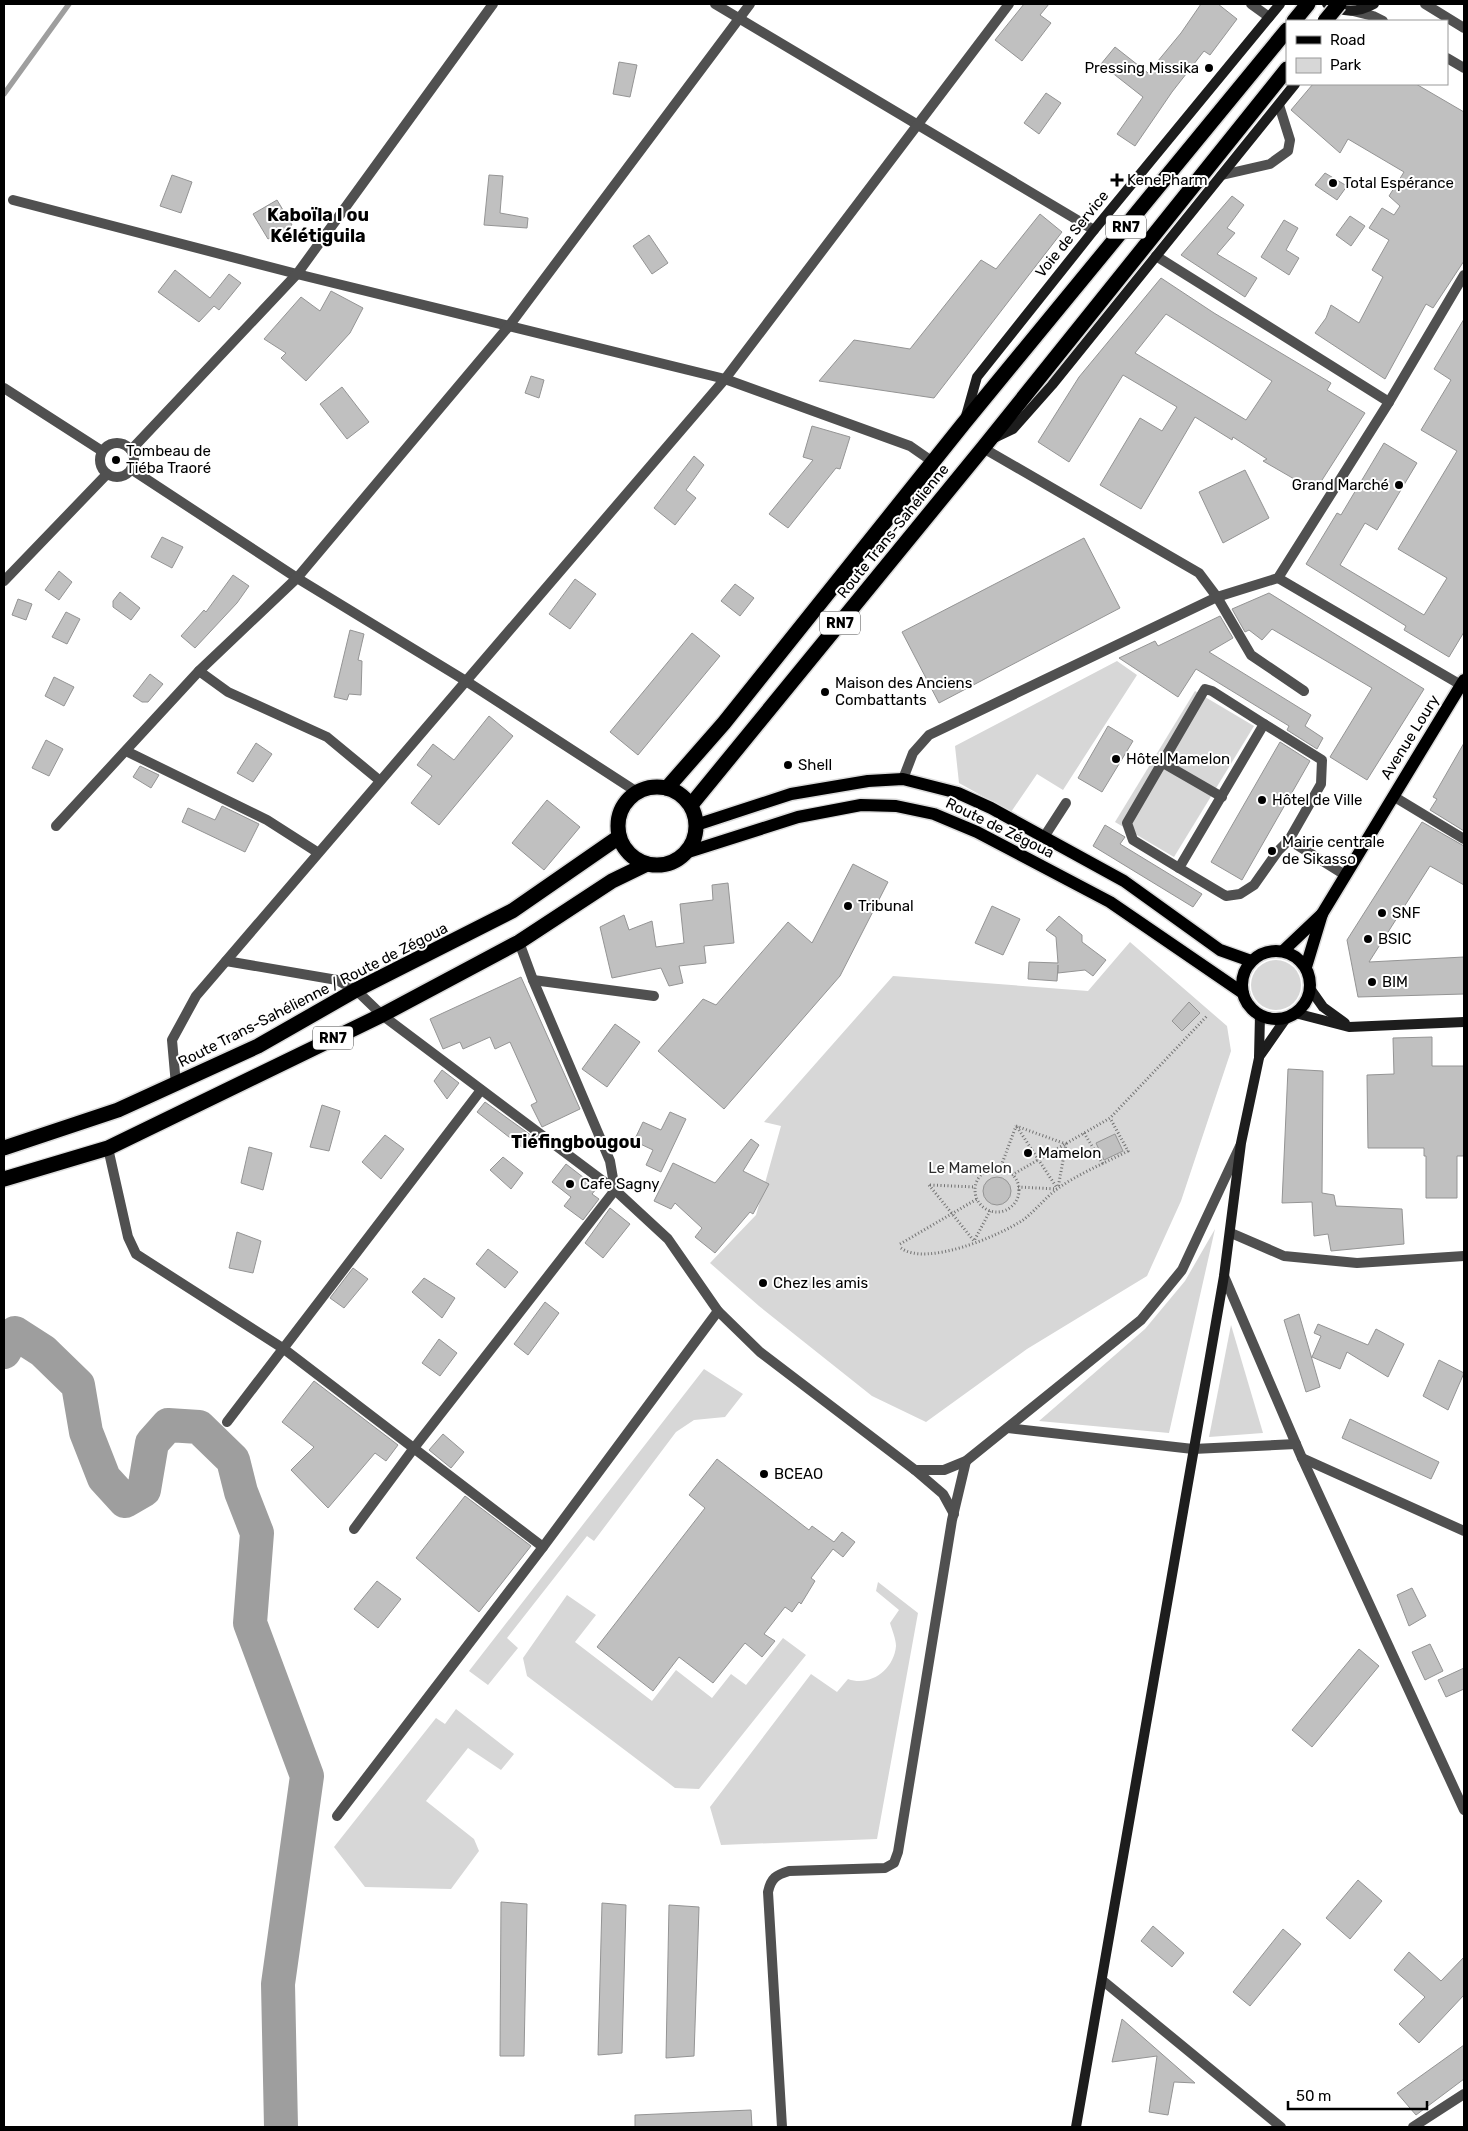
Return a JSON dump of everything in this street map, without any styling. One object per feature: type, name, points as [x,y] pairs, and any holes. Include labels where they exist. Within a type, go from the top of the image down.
[{"type":"highway","points":[[1295,20],[1308,4]]},
{"type":"highway","points":[[1326,20],[1339,4]]},
{"type":"highway","name":"RN7","points":[[964,423],[1286,31]]},
{"type":"highway","name":"RN7","points":[[986,445],[1286,70]]},
{"type":"highway","name":"Route Trans-Sahélienne","points":[[667,788],[724,723],[964,423]]},
{"type":"highway","name":"Route Trans-Sahélienne","points":[[691,805],[986,445]]},
{"type":"highway","points":[[647,864],[630,854],[619,837],[618,826],[621,812],[629,799],[637,792],[656,786],[667,788],[684,797],[691,805],[696,825],[692,845],[685,853]]},
{"type":"highway","name":"Route Trans-Sahélienne / Route de Zégoua","points":[[4,1148],[95,1118],[176,1085],[258,1046],[356,990],[512,911],[619,837]]},
{"type":"highway","name":"RN7","points":[[4,1178],[108,1148],[382,1015],[519,942],[612,881],[647,864],[668,864],[685,853]]},
{"type":"main road","name":"Voie de Service","points":[[964,423],[977,376],[1280,4]]},
{"type":"main road","points":[[1327,4],[1340,10],[1353,12]]},
{"type":"main road","points":[[1346,20],[1353,12],[1374,4]]},
{"type":"main road","points":[[986,445],[1012,429],[1052,385],[1295,85]]},
{"type":"main road","name":"Avenue Loury","points":[[1322,914],[1463,683]]},
{"type":"main road","name":"Route de Zégoua","points":[[696,825],[791,794],[868,781],[903,779],[958,793],[1044,837],[1124,881],[1220,950],[1251,961]]},
{"type":"main road","name":"Route de Zégoua","points":[[685,853],[798,817],[861,805],[896,806],[934,814],[978,832],[1110,902],[1243,993]]},
{"type":"main road","points":[[1283,951],[1322,914]]},
{"type":"main road","points":[[1306,967],[1322,914]]},
{"type":"main road","points":[[1259,1058],[1291,1016],[1305,1004],[1310,990],[1310,974],[1306,967],[1292,954],[1283,951],[1262,953],[1251,961],[1243,976],[1243,993],[1253,1010],[1269,1019],[1291,1016],[1349,1027],[1464,1022]]},
{"type":"main road","points":[[1310,990],[1323,1007],[1349,1027]]},
{"type":"main road","points":[[1076,2127],[1224,1276],[1241,1143],[1259,1058],[1260,1015]]},
{"type":"street","points":[[131,450],[297,274],[493,4]]},
{"type":"street","points":[[715,4],[918,123],[1094,230]]},
{"type":"street","points":[[56,826],[200,671],[297,578],[509,326],[750,4]]},
{"type":"street","points":[[176,1085],[172,1040],[196,996],[379,780],[725,379],[1009,4]]},
{"type":"street","points":[[1251,4],[1269,17]]},
{"type":"street","points":[[1425,4],[1464,28]]},
{"type":"street","points":[[1353,12],[1373,16],[1381,20]]},
{"type":"street","points":[[1448,59],[1464,68]]},
{"type":"street","points":[[1222,175],[1270,164],[1288,150],[1290,140],[1279,105]]},
{"type":"street","points":[[13,200],[297,274],[725,379],[910,446],[933,462]]},
{"type":"street","points":[[1156,256],[1390,402]]},
{"type":"street","points":[[903,779],[913,753],[929,735],[1217,597],[1278,578],[1390,402],[1464,274]]},
{"type":"street","points":[[4,388],[102,451]]},
{"type":"street","points":[[116,442],[127,446],[131,450],[134,461],[132,469],[120,477],[107,474],[100,462],[102,451],[110,444],[116,442]]},
{"type":"street","points":[[986,445],[1200,573],[1217,597],[1251,655],[1304,691]]},
{"type":"street","points":[[132,469],[297,578],[466,681],[637,792]]},
{"type":"street","points":[[4,581],[107,474]]},
{"type":"street","points":[[1278,578],[1463,683]]},
{"type":"street","points":[[200,671],[228,692],[327,736],[379,780]]},
{"type":"street","points":[[1205,689],[1212,691],[1264,724],[1322,760],[1321,784],[1289,840],[1278,851],[1254,886],[1240,894],[1226,896],[1133,840],[1127,823],[1205,689]]},
{"type":"street","points":[[1179,868],[1264,724]]},
{"type":"street","points":[[126,750],[267,820],[318,852]]},
{"type":"street","points":[[1163,763],[1222,797]]},
{"type":"street","points":[[1393,796],[1464,839]]},
{"type":"street","points":[[1044,837],[1066,804]]},
{"type":"street","points":[[1289,840],[1345,875]]},
{"type":"street","points":[[354,1529],[414,1448],[615,1190],[610,1161],[533,980],[519,942]]},
{"type":"street","points":[[226,961],[337,980],[356,990],[382,1015],[615,1190],[668,1239],[718,1311],[760,1352],[944,1494],[954,1514]]},
{"type":"street","points":[[533,980],[654,996]]},
{"type":"street","points":[[227,1422],[481,1090]]},
{"type":"street","points":[[915,1470],[944,1470],[966,1461],[1141,1320],[1182,1270],[1241,1143]]},
{"type":"street","points":[[108,1148],[128,1237],[136,1254],[284,1348],[543,1547]]},
{"type":"street","points":[[1231,1233],[1284,1256],[1357,1263],[1464,1256]]},
{"type":"street","points":[[1224,1276],[1302,1458],[1464,1810]]},
{"type":"street","points":[[337,1816],[543,1547],[718,1311]]},
{"type":"street","points":[[1008,1428],[1193,1448],[1296,1444]]},
{"type":"street","points":[[1302,1458],[1464,1532]]},
{"type":"street","points":[[782,2127],[768,1892],[770,1881],[776,1875],[789,1871],[885,1868],[894,1863],[898,1852],[954,1514],[966,1461]]},
{"type":"street","points":[[1102,1980],[1281,2127]]},
{"type":"street","points":[[1413,2127],[1464,2094]]},
{"type":"path","points":[[1012,1175],[1110,1118],[1208,1016]]},
{"type":"path","points":[[977,1199],[900,1246],[907,1253],[936,1255],[1022,1220],[1058,1189],[1128,1151],[1110,1118]]},
{"type":"path","points":[[1016,1126],[1066,1144]]},
{"type":"path","points":[[1016,1126],[1058,1189]]},
{"type":"path","points":[[1000,1169],[1016,1126]]},
{"type":"path","points":[[1084,1133],[1103,1164]]},
{"type":"path","points":[[1058,1189],[1066,1144]]},
{"type":"path","points":[[1000,1169],[1012,1175],[1018,1187],[1016,1200],[1011,1206],[1005,1210],[990,1211],[983,1207],[977,1199],[975,1187],[981,1175],[986,1171],[1000,1169]]},
{"type":"path","points":[[974,1241],[930,1185],[975,1187]]},
{"type":"path","points":[[1018,1187],[1058,1189]]},
{"type":"path","points":[[974,1241],[990,1211]]},
{"type":"green space","points":[[1117,661],[1137,675],[1063,790],[1037,774],[1011,812],[959,783],[955,746]]},
{"type":"green space","points":[[1195,691],[1254,726],[1174,857],[1115,822]]},
{"type":"green space","name":"Le Mamelon","points":[[1130,942],[1227,1026],[1231,1051],[1181,1201],[1147,1276],[1027,1349],[926,1422],[872,1396],[759,1306],[710,1263],[756,1215],[781,1126],[764,1122],[893,976],[1088,991]]},
{"type":"green space","points":[[1271,960],[1281,960],[1294,967],[1301,980],[1301,990],[1294,1003],[1281,1010],[1271,1010],[1262,1006],[1255,999],[1251,990],[1251,980],[1255,971],[1262,964]]},
{"type":"green space","points":[[1215,1229],[1169,1433],[1039,1421],[1145,1329],[1185,1281]]},
{"type":"green space","points":[[1231,1325],[1263,1433],[1209,1437]]},
{"type":"green space","points":[[704,1369],[743,1394],[725,1417],[694,1420],[676,1432],[594,1541],[587,1536],[507,1638],[518,1648],[488,1685],[469,1671]]},
{"type":"green space","points":[[878,1582],[918,1613],[877,1839],[721,1845],[710,1807],[811,1674],[837,1692],[848,1679],[865,1681],[880,1674],[891,1662],[896,1646],[890,1623],[899,1610],[876,1591]]},
{"type":"green space","points":[[567,1595],[596,1615],[575,1642],[652,1701],[676,1670],[712,1698],[731,1674],[746,1685],[783,1638],[806,1655],[699,1789],[675,1788],[527,1676],[523,1658]]},
{"type":"green space","points":[[456,1709],[514,1754],[501,1770],[468,1748],[426,1801],[474,1839],[479,1851],[451,1889],[365,1887],[334,1847],[436,1718],[445,1724]]},
{"type":"building","points":[[1024,4],[1049,4],[1040,15],[1051,23],[1022,61],[995,40]]},
{"type":"building","points":[[1201,4],[1218,4],[1237,19],[1210,55],[1204,51],[1172,92],[1135,146],[1117,134],[1143,97],[1101,64],[1115,47],[1148,73],[1181,33]]},
{"type":"building","points":[[619,62],[637,65],[630,97],[613,94]]},
{"type":"building","points":[[1312,85],[1418,85],[1464,112],[1464,261],[1433,308],[1426,304],[1385,379],[1315,333],[1326,318],[1331,305],[1359,323],[1383,277],[1372,270],[1389,240],[1369,228],[1382,208],[1394,215],[1400,206],[1389,196],[1404,172],[1348,139],[1340,153],[1291,110]]},
{"type":"building","points":[[1046,93],[1061,103],[1039,134],[1024,123]]},
{"type":"building","name":"Total Espérance","points":[[1325,173],[1347,186],[1337,200],[1315,185]]},
{"type":"building","points":[[172,175],[192,182],[181,213],[160,206]]},
{"type":"building","points":[[489,175],[503,176],[500,213],[528,218],[527,228],[484,225]]},
{"type":"building","points":[[1232,196],[1244,205],[1227,228],[1235,233],[1217,254],[1257,278],[1245,297],[1181,255]]},
{"type":"building","points":[[277,200],[292,225],[268,239],[253,214]]},
{"type":"building","points":[[1040,214],[1062,232],[934,398],[819,381],[854,340],[910,349],[981,260],[996,269]]},
{"type":"building","points":[[1350,216],[1365,226],[1351,246],[1336,235]]},
{"type":"building","points":[[1284,220],[1298,228],[1286,250],[1299,258],[1289,275],[1261,257]]},
{"type":"building","points":[[649,235],[668,263],[652,274],[633,246]]},
{"type":"building","points":[[175,270],[210,298],[229,274],[241,283],[219,310],[214,306],[199,322],[158,292]]},
{"type":"building","points":[[1161,278],[1214,313],[1331,383],[1327,390],[1365,413],[1315,491],[1263,461],[1267,459],[1233,437],[1232,440],[1195,417],[1141,509],[1100,485],[1140,418],[1162,431],[1177,407],[1123,375],[1069,462],[1038,442],[1079,377]],"holes":[[[1166,314],[1272,381],[1246,420],[1135,353]]]},
{"type":"building","points":[[331,291],[363,308],[350,333],[306,381],[281,358],[286,353],[264,339],[301,297],[320,311]]},
{"type":"building","points":[[1464,319],[1464,632],[1449,657],[1404,630],[1406,626],[1306,564],[1337,513],[1341,515],[1384,443],[1417,463],[1377,530],[1365,523],[1340,565],[1424,615],[1447,578],[1398,549],[1457,451],[1421,430],[1451,380],[1434,369]]},
{"type":"building","points":[[531,376],[544,380],[539,398],[525,393]]},
{"type":"building","points":[[342,387],[369,422],[347,439],[320,404]]},
{"type":"building","points":[[812,426],[850,437],[840,469],[836,468],[788,528],[769,514],[813,460],[803,457]]},
{"type":"building","points":[[694,456],[704,465],[686,490],[696,498],[675,525],[654,508]]},
{"type":"building","points":[[1245,470],[1269,518],[1223,543],[1199,492]]},
{"type":"building","points":[[162,537],[183,547],[172,568],[151,557]]},
{"type":"building","points":[[1084,538],[1120,608],[939,703],[902,632]]},
{"type":"building","points":[[59,571],[72,582],[59,600],[45,590]]},
{"type":"building","points":[[233,575],[249,586],[237,603],[195,648],[181,636],[204,610],[206,612]]},
{"type":"building","points":[[575,579],[596,594],[570,629],[549,614]]},
{"type":"building","points":[[735,584],[754,598],[740,616],[721,601]]},
{"type":"building","points":[[120,592],[140,608],[131,620],[113,607],[113,601]]},
{"type":"building","points":[[1269,593],[1424,689],[1367,780],[1330,757],[1372,688],[1272,629],[1262,640],[1249,630],[1245,632],[1232,609]]},
{"type":"building","points":[[18,599],[32,604],[26,620],[12,615]]},
{"type":"building","points":[[66,612],[80,619],[67,644],[52,637]]},
{"type":"building","points":[[1220,616],[1233,638],[1209,652],[1311,715],[1305,726],[1323,738],[1317,749],[1287,730],[1289,726],[1196,669],[1178,697],[1119,658],[1155,641],[1158,646]]},
{"type":"building","points":[[350,630],[364,634],[358,660],[362,661],[361,695],[349,694],[347,700],[334,697]]},
{"type":"building","points":[[692,633],[720,656],[638,755],[610,732]]},
{"type":"building","points":[[150,674],[163,684],[148,702],[142,702],[133,696]]},
{"type":"building","points":[[54,677],[74,687],[64,706],[45,696]]},
{"type":"building","points":[[489,716],[513,736],[439,825],[411,803],[432,776],[417,765],[433,744],[454,760]]},
{"type":"building","points":[[1108,726],[1133,741],[1102,792],[1078,778]]},
{"type":"building","points":[[46,740],[63,749],[49,776],[32,768]]},
{"type":"building","points":[[1280,742],[1310,761],[1242,880],[1211,862]]},
{"type":"building","points":[[256,743],[272,754],[253,782],[237,773]]},
{"type":"building","points":[[1464,743],[1464,831],[1430,810],[1437,799],[1433,797]]},
{"type":"building","points":[[140,766],[159,775],[151,788],[133,777]]},
{"type":"building","points":[[547,800],[580,827],[544,870],[512,843]]},
{"type":"building","points":[[222,806],[259,824],[245,852],[182,822],[188,808],[215,820]]},
{"type":"building","name":"SNF","points":[[1422,822],[1464,846],[1464,885],[1430,866],[1369,962],[1464,957],[1464,994],[1358,997],[1347,940]]},
{"type":"building","points":[[1105,825],[1125,837],[1120,844],[1202,894],[1193,907],[1093,846]]},
{"type":"building","points":[[853,864],[888,882],[840,976],[724,1109],[658,1051],[703,999],[716,1005],[788,922],[812,943]]},
{"type":"building","points":[[728,883],[734,943],[704,946],[706,963],[679,966],[683,983],[669,986],[661,968],[612,978],[600,927],[624,915],[629,930],[652,921],[656,947],[684,943],[680,904],[713,900],[712,885]]},
{"type":"building","points":[[992,906],[1020,919],[1003,955],[975,943]]},
{"type":"building","points":[[1059,916],[1082,935],[1082,942],[1106,960],[1093,976],[1085,970],[1058,973],[1058,965],[1057,981],[1028,979],[1029,962],[1058,963],[1056,937],[1046,930]]},
{"type":"building","points":[[521,977],[580,1109],[542,1127],[531,1105],[537,1102],[510,1042],[495,1049],[490,1037],[463,1049],[460,1042],[443,1049],[430,1019]]},
{"type":"building","points":[[1189,1002],[1200,1013],[1182,1031],[1172,1021]]},
{"type":"building","points":[[615,1024],[640,1042],[607,1087],[582,1069]]},
{"type":"building","points":[[1432,1037],[1432,1066],[1464,1066],[1464,1156],[1457,1156],[1457,1198],[1426,1198],[1426,1156],[1424,1156],[1424,1148],[1368,1148],[1367,1075],[1394,1074],[1393,1038]]},
{"type":"building","points":[[1288,1069],[1323,1071],[1322,1193],[1334,1195],[1336,1206],[1402,1209],[1404,1244],[1331,1251],[1328,1234],[1314,1236],[1312,1202],[1282,1203]]},
{"type":"building","points":[[442,1070],[459,1083],[447,1099],[434,1081]]},
{"type":"building","points":[[485,1102],[532,1136],[523,1148],[477,1112]]},
{"type":"building","points":[[322,1105],[340,1111],[329,1151],[310,1147]]},
{"type":"building","points":[[670,1112],[686,1119],[661,1172],[646,1165],[653,1150],[634,1141],[643,1122],[661,1130]]},
{"type":"building","points":[[1115,1134],[1123,1151],[1104,1160],[1096,1143]]},
{"type":"building","points":[[385,1135],[404,1149],[381,1179],[362,1162]]},
{"type":"building","points":[[751,1139],[759,1145],[743,1171],[769,1184],[753,1214],[750,1212],[715,1253],[695,1237],[702,1228],[675,1203],[671,1209],[654,1201],[673,1163],[715,1183]]},
{"type":"building","points":[[249,1147],[272,1153],[263,1190],[241,1183]]},
{"type":"building","points":[[503,1157],[523,1173],[511,1189],[490,1170]]},
{"type":"building","points":[[566,1164],[597,1188],[592,1194],[599,1199],[583,1220],[564,1206],[571,1197],[552,1182]]},
{"type":"building","points":[[997,1177],[1007,1181],[1011,1191],[1007,1201],[997,1205],[987,1201],[983,1191],[987,1181]]},
{"type":"building","points":[[610,1208],[630,1224],[603,1258],[585,1243]]},
{"type":"building","points":[[237,1232],[261,1241],[253,1273],[229,1268]]},
{"type":"building","points":[[488,1249],[518,1272],[505,1288],[476,1264]]},
{"type":"building","points":[[353,1268],[368,1279],[344,1308],[330,1298]]},
{"type":"building","points":[[424,1278],[455,1298],[442,1318],[412,1292]]},
{"type":"building","points":[[545,1302],[559,1313],[528,1355],[514,1344]]},
{"type":"building","points":[[1299,1314],[1320,1387],[1306,1392],[1284,1320]]},
{"type":"building","points":[[1318,1324],[1368,1345],[1376,1329],[1404,1344],[1388,1377],[1347,1352],[1340,1369],[1312,1357],[1321,1336],[1314,1333]]},
{"type":"building","points":[[439,1339],[457,1353],[440,1376],[422,1363]]},
{"type":"building","points":[[1439,1360],[1464,1373],[1448,1410],[1423,1396]]},
{"type":"building","points":[[314,1381],[398,1445],[386,1461],[375,1453],[328,1508],[291,1470],[314,1447],[282,1422]]},
{"type":"building","points":[[1350,1419],[1439,1462],[1431,1479],[1342,1438]]},
{"type":"building","points":[[443,1434],[464,1452],[451,1468],[429,1450]]},
{"type":"building","points":[[717,1459],[809,1530],[812,1526],[834,1542],[842,1532],[855,1542],[843,1557],[833,1549],[811,1578],[815,1581],[801,1604],[799,1602],[792,1612],[785,1607],[764,1634],[775,1641],[762,1657],[745,1643],[713,1683],[679,1657],[653,1691],[597,1647],[705,1508],[689,1495]]},
{"type":"building","points":[[465,1496],[531,1546],[479,1612],[416,1558]]},
{"type":"building","points":[[377,1581],[401,1599],[378,1628],[354,1609]]},
{"type":"building","points":[[1412,1588],[1426,1616],[1409,1626],[1397,1595]]},
{"type":"building","points":[[1430,1644],[1443,1671],[1425,1680],[1412,1652]]},
{"type":"building","points":[[1359,1649],[1379,1666],[1312,1747],[1292,1730]]},
{"type":"building","points":[[1464,1668],[1464,1689],[1446,1697],[1438,1680]]},
{"type":"building","points":[[1358,1880],[1382,1901],[1350,1939],[1326,1918]]},
{"type":"building","points":[[501,1902],[527,1904],[524,2056],[500,2056]]},
{"type":"building","points":[[602,1903],[626,1905],[622,2053],[598,2055]]},
{"type":"building","points":[[669,1905],[699,1907],[694,2056],[666,2058]]},
{"type":"building","points":[[1153,1926],[1184,1953],[1172,1967],[1141,1941]]},
{"type":"building","points":[[1283,1929],[1301,1944],[1250,2006],[1233,1992]]},
{"type":"building","points":[[1409,1952],[1441,1981],[1464,1957],[1464,1995],[1419,2043],[1399,2024],[1425,1997],[1394,1970]]},
{"type":"building","points":[[1122,2019],[1195,2083],[1174,2082],[1168,2115],[1149,2112],[1157,2056],[1112,2062]]},
{"type":"building","points":[[1464,2045],[1464,2079],[1416,2115],[1397,2093]]},
{"type":"building","points":[[751,2110],[752,2127],[635,2127],[635,2115]]},
{"type":"waterway","points":[[4,94],[69,4]]},
{"type":"waterway","points":[[4,1352],[15,1333],[43,1351],[78,1385],[86,1432],[104,1478],[125,1501],[144,1490],[152,1443],[168,1425],[199,1427],[233,1460],[241,1492],[257,1533],[250,1623],[307,1776],[278,1984],[281,2127]]},
{"type":"place","name":"Pressing Missika","points":[[1209,68]]},
{"type":"place","name":"KenePharm","points":[[1117,180]]},
{"type":"place","name":"Total Espérance","points":[[1333,183]]},
{"type":"place","name":"Tombeau de Tiéba Traoré","points":[[116,460]]},
{"type":"place","name":"Grand Marché","points":[[1399,485]]},
{"type":"place","name":"Maison des Anciens Combattants","points":[[825,692]]},
{"type":"place","name":"Hôtel Mamelon","points":[[1116,759]]},
{"type":"place","name":"Shell","points":[[788,765]]},
{"type":"place","name":"Hôtel de Ville","points":[[1262,800]]},
{"type":"place","name":"Mairie centrale de Sikasso","points":[[1272,851]]},
{"type":"place","name":"Tribunal","points":[[848,906]]},
{"type":"place","name":"SNF","points":[[1382,913]]},
{"type":"place","name":"BSIC","points":[[1368,939]]},
{"type":"place","name":"BIM","points":[[1372,982]]},
{"type":"place","name":"Mamelon","points":[[1028,1153]]},
{"type":"place","name":"Cafe Sagny","points":[[570,1184]]},
{"type":"place","name":"Chez les amis","points":[[763,1283]]},
{"type":"place","name":"BCEAO","points":[[764,1474]]},
{"type":"district","name":"Kaboïla I ou Kélétiguila","points":[[318,225]]},
{"type":"district","name":"Tiéfingbougou","points":[[576,1142]]}]
